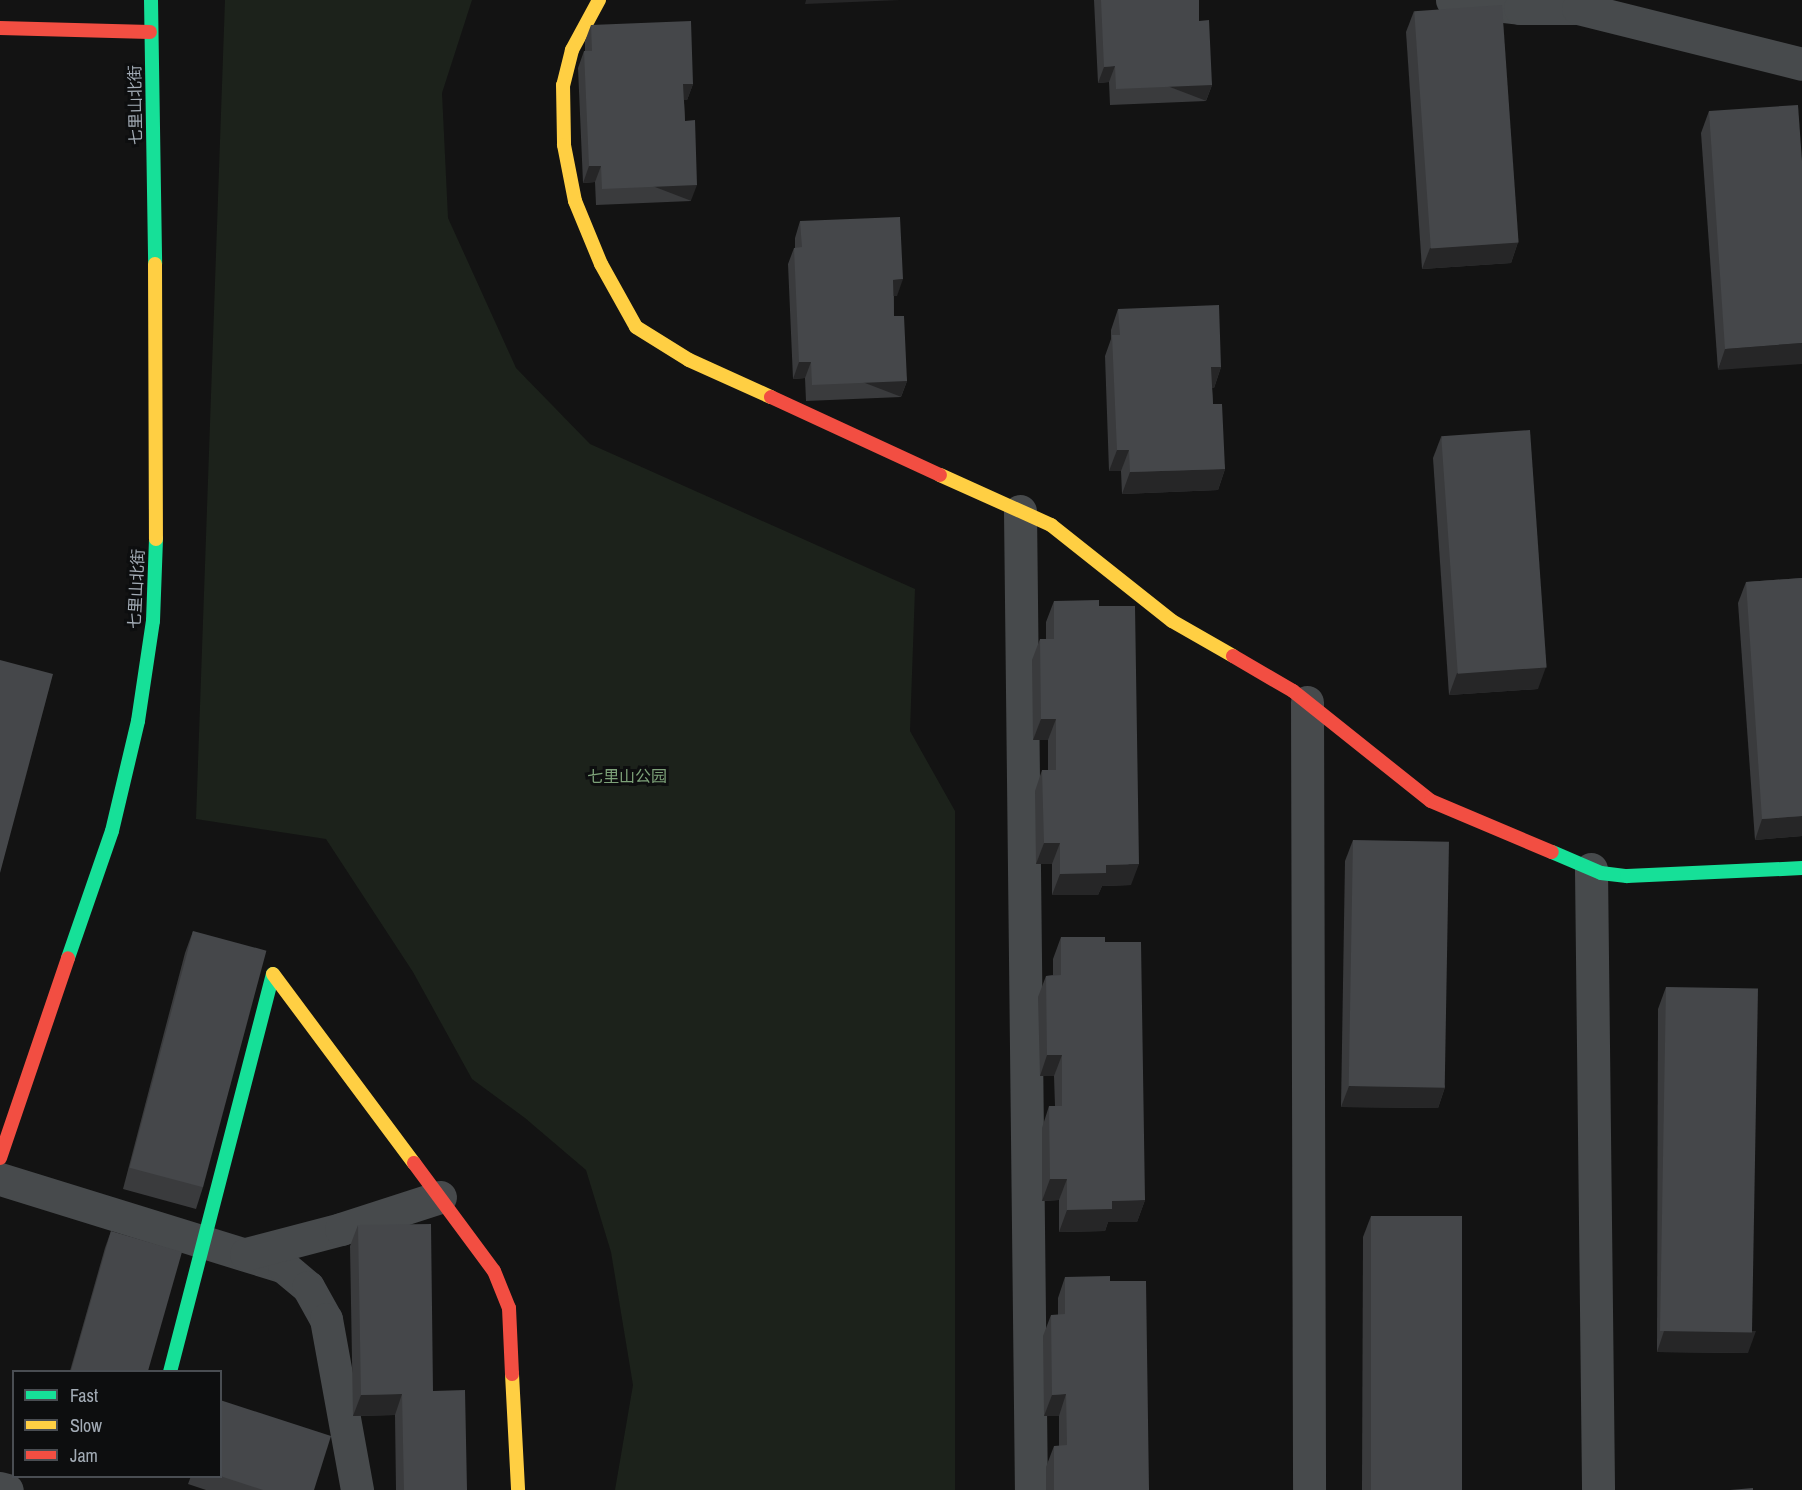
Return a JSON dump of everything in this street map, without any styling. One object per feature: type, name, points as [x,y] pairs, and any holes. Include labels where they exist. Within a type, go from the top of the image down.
[{"type":"street","name":"七里山北街","points":[[0,1158],[112,831],[138,721],[153,621],[157,512],[151,0]]},
{"type":"street","points":[[599,0],[572,50],[562,85],[564,145],[575,201],[601,264],[636,327],[663,346],[689,360],[1051,525],[1107,567],[1172,621],[1293,691],[1431,801],[1601,873],[1627,876],[1802,868]]},
{"type":"street","points":[[1452,0],[1520,8],[1578,8],[1642,12],[1802,64]]},
{"type":"street","points":[[0,28],[150,32]]},
{"type":"street","points":[[1020,511],[1031,1490]]},
{"type":"street","points":[[1307,702],[1309,1490]]},
{"type":"street","points":[[1591,869],[1598,1490]]},
{"type":"street","points":[[170,1370],[273,973],[494,1271],[509,1308],[518,1490]]},
{"type":"street","points":[[0,1179],[284,1267],[308,1287],[326,1319],[357,1490]]},
{"type":"street","points":[[244,1255],[341,1229],[440,1197]]},
{"type":"street","points":[[0,1488],[7,1490]]},
{"type":"green space","name":"七里山公园","points":[[225,0],[472,0],[442,93],[448,218],[516,368],[590,444],[915,589],[910,731],[955,811],[955,1490],[615,1490],[633,1385],[611,1252],[586,1170],[525,1118],[472,1079],[413,972],[326,839],[196,819]]},
{"type":"building","points":[[1101,0],[1199,0],[1199,21],[1209,20],[1212,85],[1116,89],[1115,66],[1104,67]]},
{"type":"building","points":[[1502,5],[1519,242],[1431,249],[1414,11]]},
{"type":"building","points":[[691,21],[693,84],[683,84],[685,121],[695,120],[697,185],[602,189],[601,166],[589,166],[584,51],[592,51],[591,25]]},
{"type":"building","points":[[1798,105],[1802,161],[1802,343],[1725,349],[1709,111]]},
{"type":"building","points":[[900,217],[903,279],[893,280],[894,316],[904,316],[907,381],[812,385],[811,362],[799,362],[794,248],[802,247],[800,221]]},
{"type":"building","points":[[1219,305],[1221,367],[1211,367],[1213,404],[1222,404],[1225,469],[1130,472],[1129,450],[1117,450],[1112,335],[1120,335],[1118,309]]},
{"type":"building","points":[[1530,430],[1547,667],[1458,674],[1441,436]]},
{"type":"building","points":[[1802,578],[1802,816],[1762,819],[1746,582]]},
{"type":"building","points":[[1099,600],[1099,606],[1135,606],[1139,864],[1106,865],[1106,873],[1060,874],[1060,843],[1044,843],[1042,770],[1056,770],[1056,719],[1041,719],[1040,639],[1054,639],[1054,601]]},
{"type":"building","points":[[0,660],[53,674],[0,873]]},
{"type":"building","points":[[1353,840],[1449,842],[1445,1088],[1349,1086]]},
{"type":"building","points":[[193,931],[266,951],[203,1187],[130,1168]]},
{"type":"building","points":[[1061,937],[1105,937],[1105,942],[1141,942],[1145,1200],[1112,1201],[1112,1209],[1067,1210],[1067,1179],[1050,1179],[1049,1106],[1062,1106],[1062,1055],[1047,1055],[1046,976],[1061,975]]},
{"type":"building","points":[[1666,987],[1758,989],[1752,1333],[1660,1331]]},
{"type":"building","points":[[1371,1216],[1462,1216],[1462,1490],[1371,1490]]},
{"type":"building","points":[[431,1224],[433,1391],[465,1390],[467,1490],[404,1490],[402,1394],[361,1395],[358,1225]]},
{"type":"building","points":[[111,1231],[182,1252],[148,1370],[71,1370]]},
{"type":"building","points":[[1110,1276],[1110,1281],[1146,1281],[1149,1490],[1054,1490],[1054,1446],[1067,1445],[1066,1394],[1052,1395],[1051,1315],[1065,1314],[1065,1277]]},
{"type":"building","points":[[222,1401],[331,1436],[314,1490],[263,1490],[222,1477]]},
{"type":"building","points":[[1753,1488],[1753,1490],[1730,1490]]},
{"type":"traffic: fast","points":[[151,0],[155,264]]},
{"type":"traffic: fast","points":[[68,958],[112,831],[138,721],[153,621],[156,539]]},
{"type":"traffic: fast","points":[[1552,852],[1601,873],[1627,876],[1802,868]]},
{"type":"traffic: fast","points":[[171,1370],[273,974]]},
{"type":"traffic: slow","points":[[599,0],[572,50],[563,85],[564,145],[575,201],[601,264],[636,327],[689,360],[771,397]]},
{"type":"traffic: slow","points":[[155,264],[156,539]]},
{"type":"traffic: slow","points":[[940,475],[1051,525],[1172,621],[1233,656]]},
{"type":"traffic: slow","points":[[273,974],[414,1163]]},
{"type":"traffic: slow","points":[[512,1374],[518,1490]]},
{"type":"traffic: jam","points":[[0,28],[150,32]]},
{"type":"traffic: jam","points":[[771,397],[940,475]]},
{"type":"traffic: jam","points":[[1233,656],[1293,691],[1431,801],[1552,852]]},
{"type":"traffic: jam","points":[[0,1158],[68,958]]},
{"type":"traffic: jam","points":[[414,1163],[494,1271],[509,1308],[512,1374]]}]
